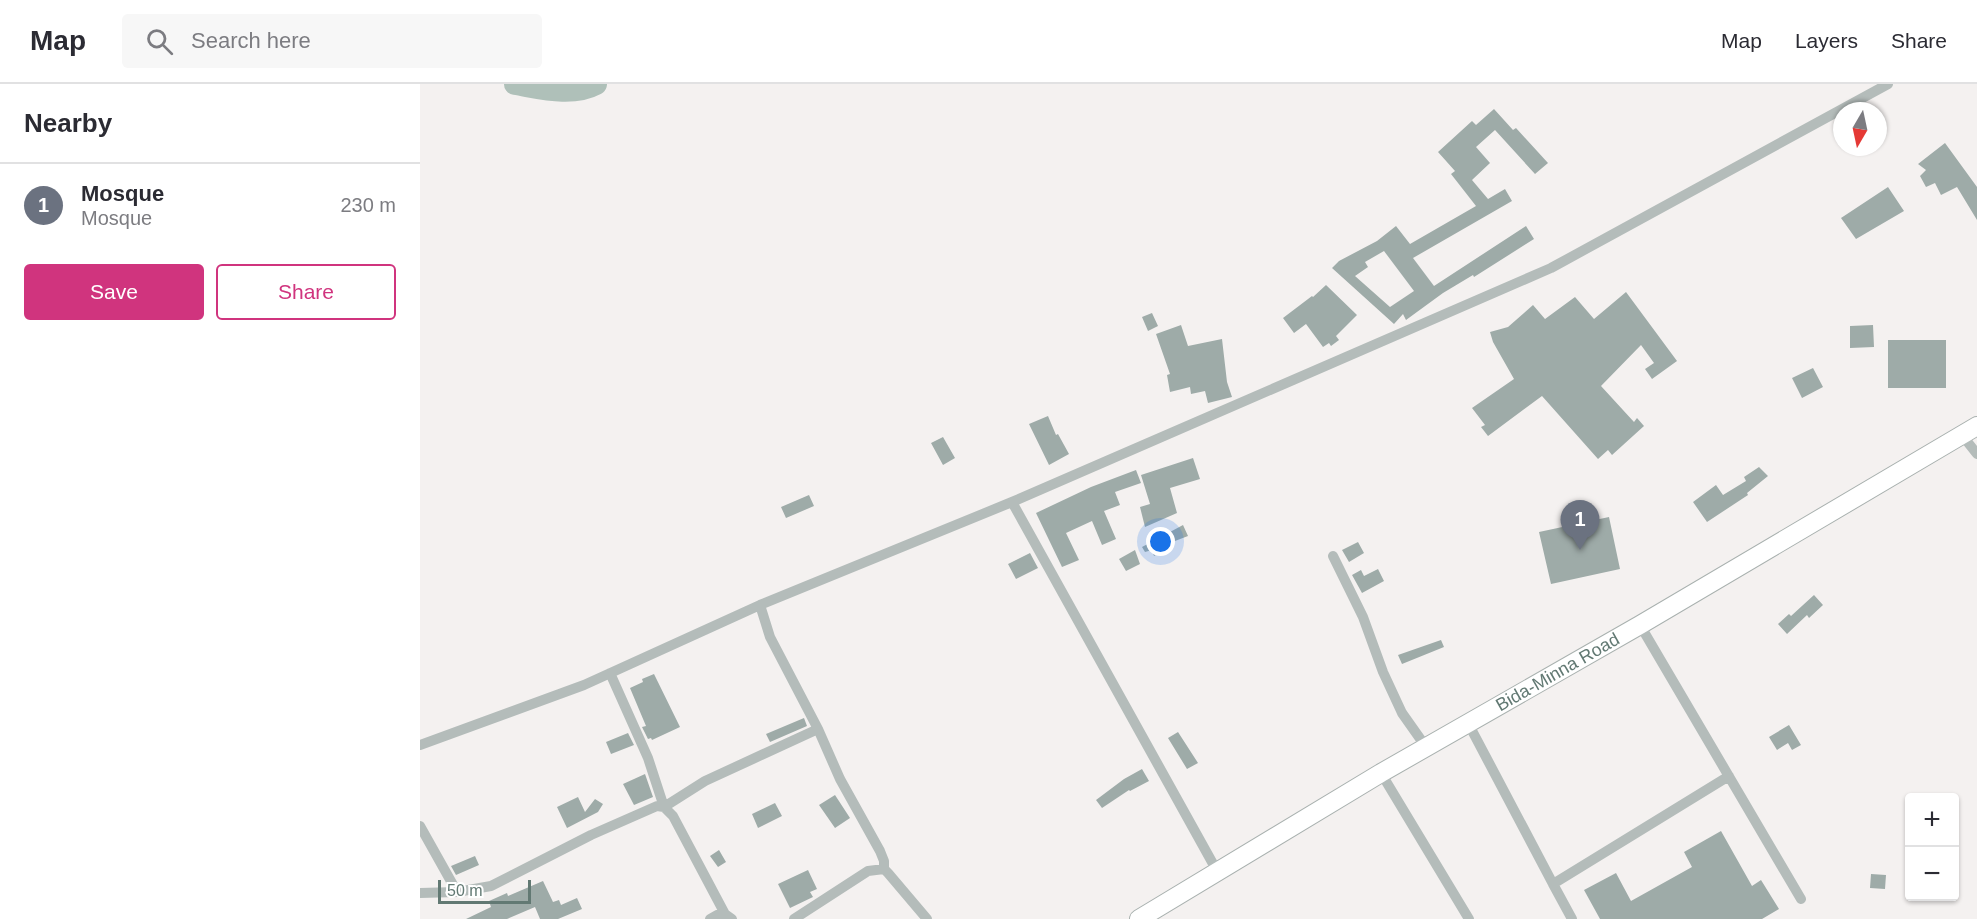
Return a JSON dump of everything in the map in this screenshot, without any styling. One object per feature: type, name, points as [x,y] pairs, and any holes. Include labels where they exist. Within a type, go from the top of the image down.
[{"type":"main road","name":"Bida-Minna Road","points":[[1139,919],[1381,773],[1640,625],[1970,430]]},
{"type":"street","points":[[420,745],[584,685],[760,605],[1012,502],[1551,267],[1888,84]]},
{"type":"street","points":[[1970,430],[1977,454]]},
{"type":"street","points":[[1012,502],[1217,871]]},
{"type":"street","points":[[1333,556],[1364,617],[1383,672],[1402,713],[1426,747]]},
{"type":"street","points":[[760,605],[770,637],[818,729],[840,779],[880,851],[884,869],[927,919]]},
{"type":"street","points":[[1640,625],[1801,899]]},
{"type":"street","points":[[610,673],[648,758],[664,807],[674,816],[729,917]]},
{"type":"street","points":[[1468,723],[1572,919]]},
{"type":"street","points":[[420,893],[457,892],[491,886],[648,808],[664,807],[705,781],[818,729]]},
{"type":"street","points":[[1381,773],[1469,919]]},
{"type":"street","points":[[1553,884],[1729,776]]},
{"type":"street","points":[[420,826],[457,892]]},
{"type":"street","points":[[794,919],[867,870],[884,869]]},
{"type":"street","points":[[710,919],[717,915],[729,917]]},
{"type":"building","points":[[1494,109],[1513,130],[1516,128],[1548,163],[1535,174],[1495,130],[1476,147],[1490,163],[1472,180],[1488,199],[1505,189],[1512,201],[1413,258],[1434,286],[1526,226],[1534,239],[1474,277],[1473,275],[1443,293],[1406,320],[1403,314],[1394,324],[1332,268],[1339,261],[1377,241],[1396,226],[1410,244],[1476,206],[1451,174],[1455,171],[1438,152],[1472,121],[1476,125]],"holes":[[[1384,251],[1414,291],[1390,307],[1355,276],[1368,267],[1365,262]]]},
{"type":"building","points":[[1945,143],[1977,187],[1977,220],[1957,187],[1941,195],[1935,183],[1926,187],[1920,176],[1926,170],[1918,164]]},
{"type":"building","points":[[1888,187],[1904,211],[1856,239],[1841,218]]},
{"type":"building","points":[[1326,285],[1357,315],[1336,336],[1339,340],[1331,346],[1329,343],[1323,347],[1306,324],[1294,333],[1283,318]]},
{"type":"building","points":[[1626,292],[1677,361],[1652,379],[1645,369],[1654,363],[1641,345],[1601,386],[1634,422],[1637,418],[1644,426],[1612,455],[1608,450],[1598,459],[1542,396],[1488,436],[1481,427],[1485,425],[1472,408],[1514,379],[1493,342],[1490,332],[1508,327],[1533,305],[1545,319],[1575,297],[1594,319]]},
{"type":"building","points":[[1152,313],[1158,326],[1148,331],[1142,317]]},
{"type":"building","points":[[1181,325],[1188,346],[1222,339],[1227,382],[1232,397],[1208,403],[1205,391],[1191,394],[1190,387],[1170,392],[1167,375],[1170,374],[1156,334]]},
{"type":"building","points":[[1873,325],[1874,347],[1850,348],[1850,326]]},
{"type":"building","points":[[1888,340],[1946,340],[1946,388],[1888,388]]},
{"type":"building","points":[[1813,368],[1823,387],[1802,398],[1792,378]]},
{"type":"building","points":[[1048,416],[1056,435],[1058,434],[1069,454],[1049,465],[1029,424]]},
{"type":"building","points":[[943,437],[955,458],[943,465],[931,443]]},
{"type":"building","points":[[1193,458],[1200,479],[1170,488],[1177,513],[1145,527],[1140,507],[1150,504],[1141,475]]},
{"type":"building","points":[[1759,467],[1768,476],[1747,493],[1748,495],[1707,522],[1693,502],[1716,485],[1723,495],[1746,481],[1744,477]]},
{"type":"building","points":[[1136,470],[1141,483],[1115,492],[1120,505],[1104,511],[1116,539],[1102,545],[1092,521],[1066,533],[1079,560],[1062,567],[1036,513],[1091,487]]},
{"type":"building","points":[[809,495],[814,506],[786,518],[781,507]]},
{"type":"building","points":[[1609,517],[1620,569],[1551,584],[1539,532]]},
{"type":"building","points":[[1183,525],[1188,536],[1162,546],[1165,550],[1154,556],[1152,550],[1145,552],[1142,547]]},
{"type":"building","points":[[1358,542],[1364,553],[1349,562],[1342,550]]},
{"type":"building","points":[[1135,550],[1140,564],[1126,571],[1119,559]]},
{"type":"building","points":[[1030,553],[1038,568],[1016,579],[1008,564]]},
{"type":"building","points":[[1378,569],[1384,581],[1362,593],[1352,575],[1361,570],[1364,576]]},
{"type":"building","points":[[1814,595],[1823,605],[1809,618],[1807,615],[1787,634],[1778,624],[1789,614],[1791,616]]},
{"type":"building","points":[[1441,640],[1444,647],[1402,664],[1398,655]]},
{"type":"building","points":[[654,674],[680,727],[652,740],[648,739],[642,727],[646,726],[630,688]]},
{"type":"building","points":[[804,718],[807,726],[770,742],[766,734]]},
{"type":"building","points":[[1789,725],[1801,745],[1792,750],[1788,743],[1777,750],[1769,737]]},
{"type":"building","points":[[1178,732],[1198,763],[1187,769],[1168,738]]},
{"type":"building","points":[[628,733],[634,745],[611,754],[606,742]]},
{"type":"building","points":[[1142,769],[1149,781],[1129,790],[1102,808],[1096,800]]},
{"type":"building","points":[[645,774],[653,797],[634,805],[623,784]]},
{"type":"building","points":[[835,795],[850,818],[835,828],[819,805]]},
{"type":"building","points":[[578,797],[585,812],[595,799],[603,804],[598,812],[567,828],[557,807]]},
{"type":"building","points":[[775,803],[782,816],[758,828],[752,814]]},
{"type":"building","points":[[1721,831],[1752,886],[1761,880],[1779,909],[1762,919],[1600,919],[1584,890],[1616,873],[1631,901],[1692,867],[1684,852]]},
{"type":"building","points":[[719,850],[726,862],[718,867],[710,856]]},
{"type":"building","points":[[475,856],[479,865],[456,875],[451,866]]},
{"type":"building","points":[[808,870],[817,889],[810,892],[813,897],[790,908],[778,884]]},
{"type":"building","points":[[1871,874],[1886,875],[1885,889],[1870,888]]},
{"type":"building","points":[[543,881],[553,902],[559,900],[561,905],[577,898],[582,909],[558,919],[540,919],[535,907],[507,919],[466,919],[491,907],[489,901],[507,893],[508,896]]},
{"type":"waterway","points":[[515,84],[566,91],[587,88],[596,84]]},
{"type":"place","name":"Mosque","points":[[1580,550]]}]
